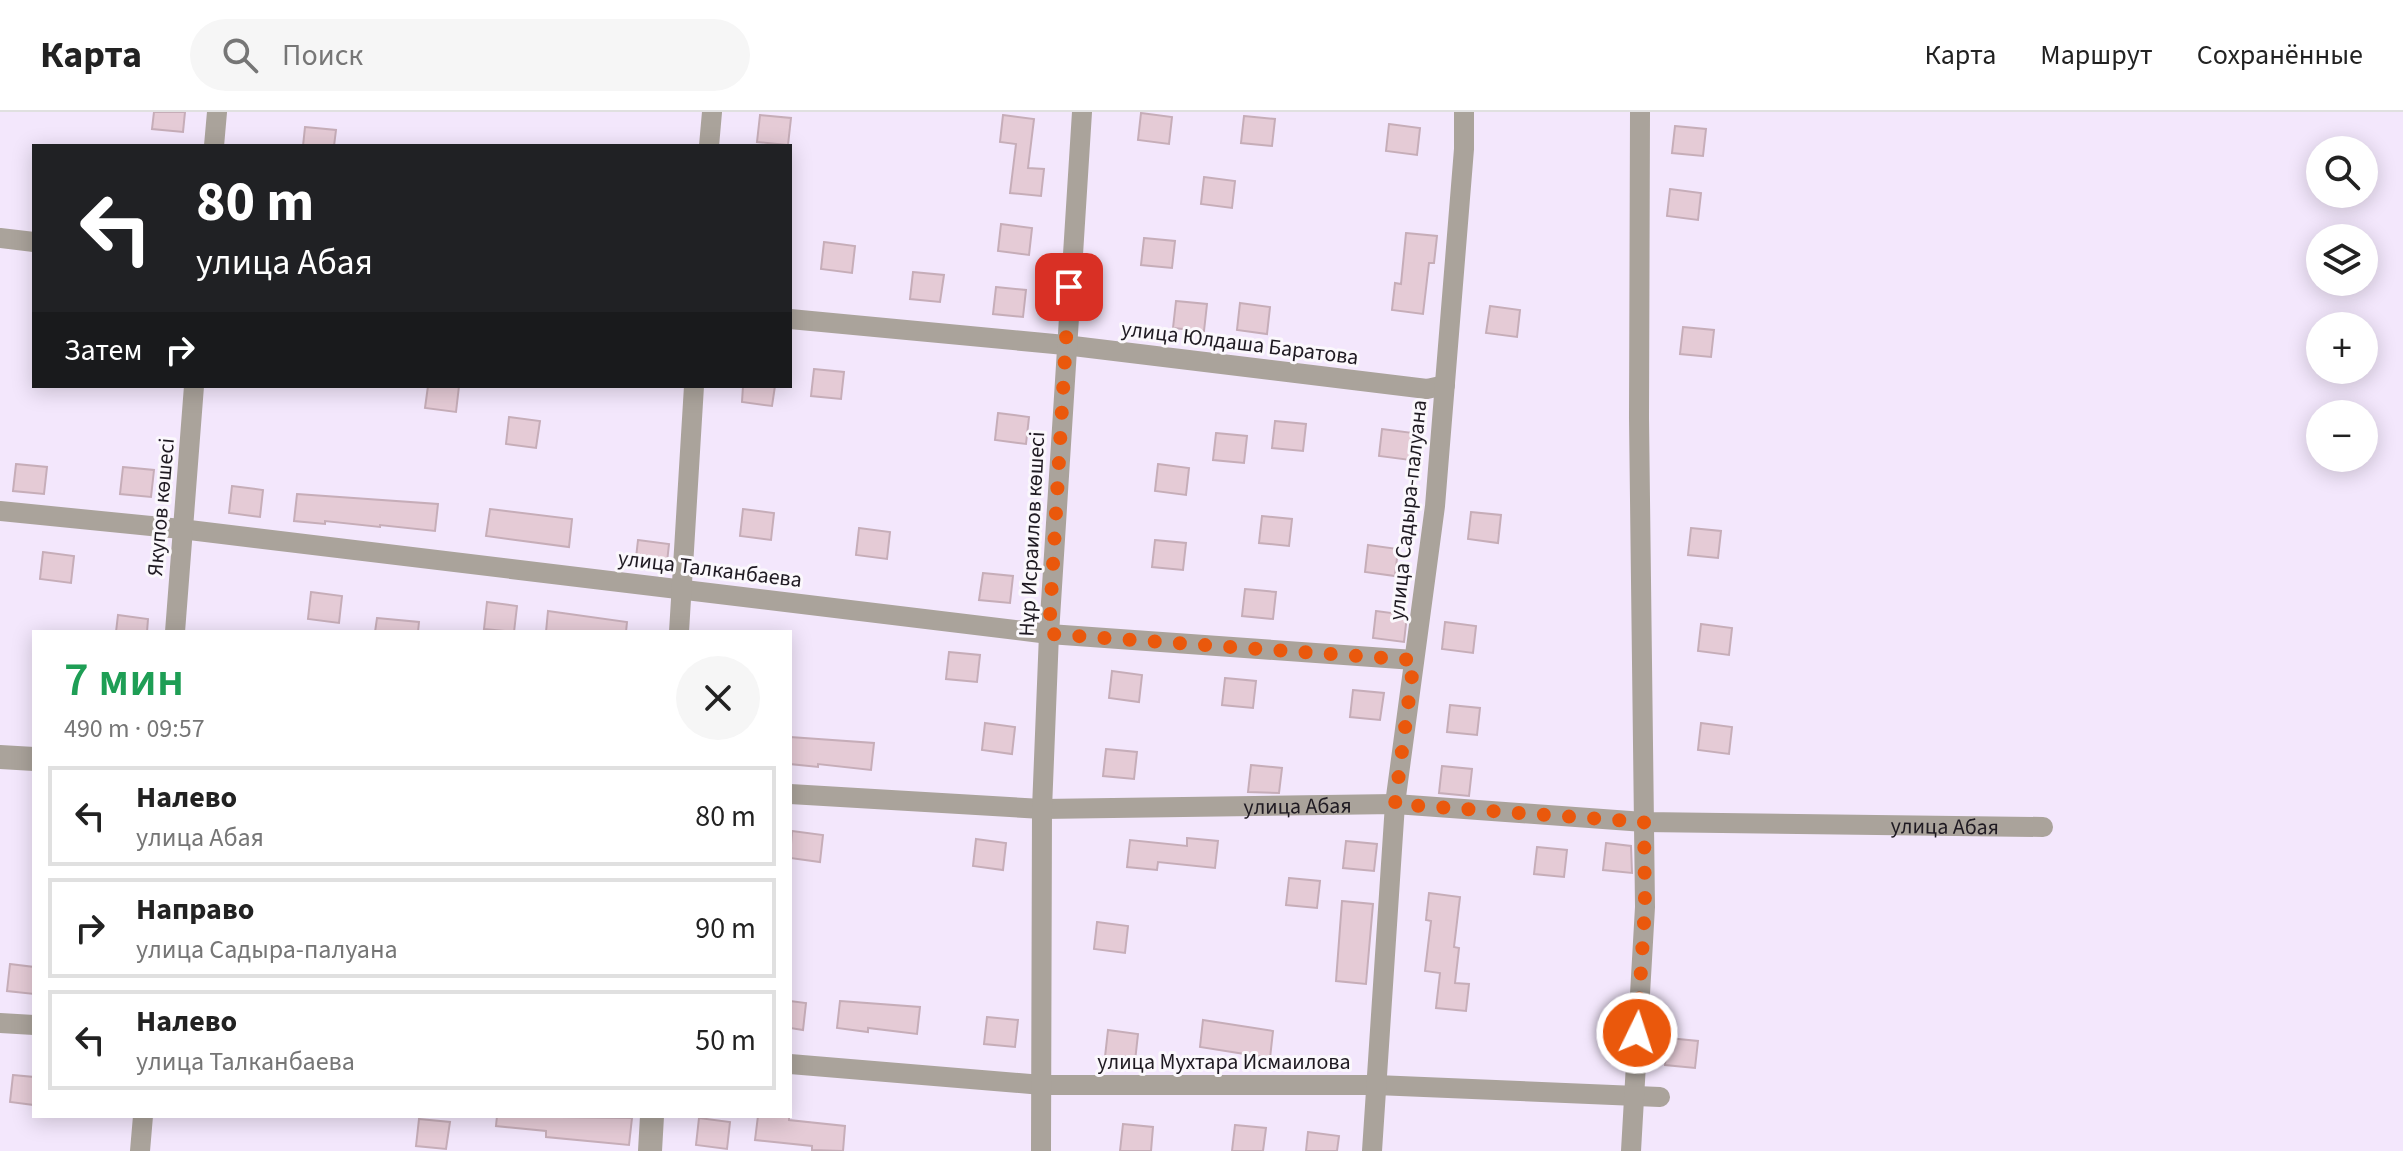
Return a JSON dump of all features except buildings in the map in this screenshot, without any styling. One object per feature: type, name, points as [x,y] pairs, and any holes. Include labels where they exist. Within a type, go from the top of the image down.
[{"type":"street","points":[[214,144],[217,112]]},
{"type":"street","points":[[709,144],[712,112]]},
{"type":"street","name":"Нұр Исраилов көшесі","points":[[1041,1151],[1042,809],[1065,345],[1082,112]]},
{"type":"street","name":"улица Садыра-палуана","points":[[1372,1151],[1395,804],[1435,506],[1464,149],[1464,112]]},
{"type":"street","points":[[1631,1151],[1645,907],[1639,434],[1640,112]]},
{"type":"street","points":[[0,238],[32,242]]},
{"type":"street","name":"улица Юлдаша Баратова","points":[[792,319],[1065,345],[1427,389],[1445,385]]},
{"type":"street","name":"Якупов көшесі","points":[[175,630],[194,388]]},
{"type":"street","points":[[679,630],[694,388]]},
{"type":"street","name":"улица Талканбаева","points":[[0,511],[181,529],[1049,634],[1414,660]]},
{"type":"street","points":[[0,757],[32,759]]},
{"type":"street","name":"улица Абая","points":[[792,794],[1042,809],[1395,804],[1644,822],[2043,827]]},
{"type":"street","points":[[0,1023],[32,1025]]},
{"type":"street","name":"улица Мухтара Исмаилова","points":[[792,1064],[1042,1085],[1376,1085],[1660,1097]]},
{"type":"street","points":[[140,1151],[143,1118]]},
{"type":"street","points":[[650,1151],[652,1118]]},
{"type":"route","points":[[1069,287],[1049,634],[1414,660],[1395,804],[1644,822],[1645,907],[1637,1033]]}]
